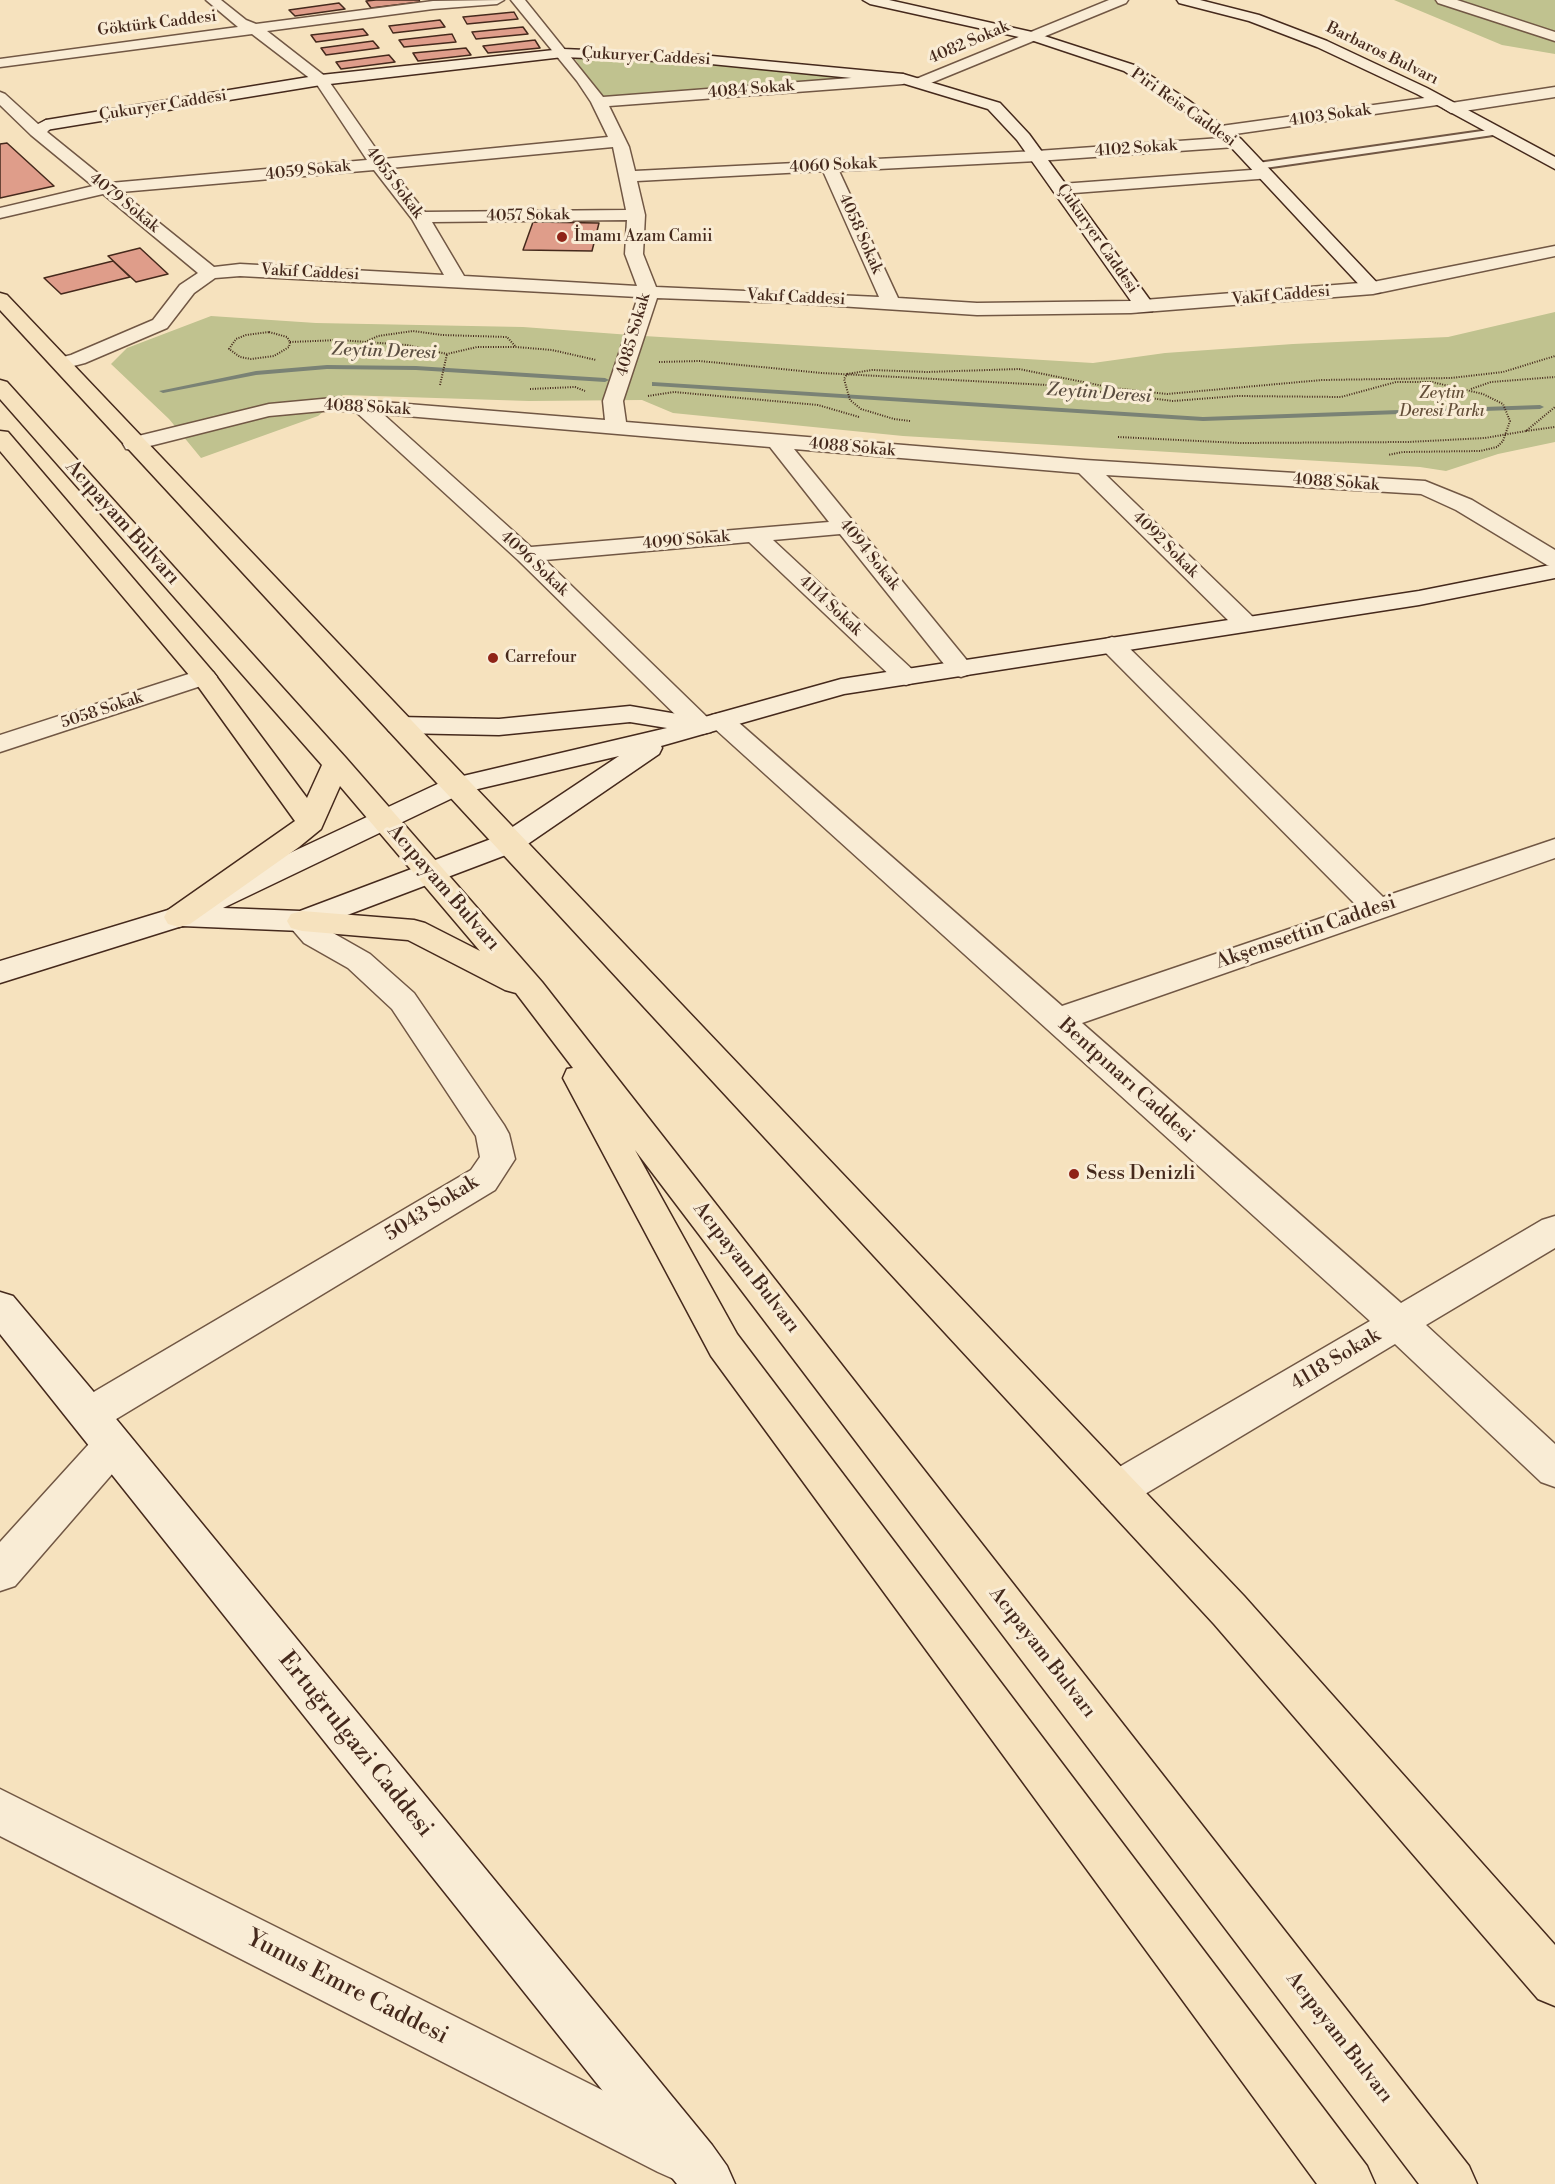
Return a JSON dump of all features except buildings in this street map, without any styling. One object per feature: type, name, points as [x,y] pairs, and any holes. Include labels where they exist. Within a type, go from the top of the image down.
[{"type":"main road","points":[[0,299],[1229,1610],[1555,1982]]},
{"type":"main road","name":"Acıpayam Bulvarı","points":[[0,386],[336,764],[531,990],[1452,2184]]},
{"type":"main road","points":[[0,437],[204,677],[311,823]]},
{"type":"main road","points":[[179,916],[289,841],[311,823],[336,764]]},
{"type":"main road","points":[[302,921],[414,930],[531,990],[724,1345],[1349,2184]]},
{"type":"street","name":"4055 Sokak","points":[[213,0],[241,23],[256,30],[323,83],[378,164],[420,217],[457,281]]},
{"type":"street","name":"Göktürk Caddesi","points":[[0,63],[256,30],[431,3],[497,0]]},
{"type":"street","name":"4085 Sokak","points":[[518,0],[561,51],[599,102],[621,147],[628,176],[636,215],[634,254],[649,292],[626,367],[613,400],[616,427]]},
{"type":"street","name":"Piri Reis Caddesi","points":[[870,0],[1032,36],[1129,68],[1235,142],[1373,288]]},
{"type":"street","name":"4082 Sokak","points":[[921,82],[1121,0]]},
{"type":"street","name":"Barbaros Bulvarı","points":[[1184,0],[1254,18],[1322,44],[1422,91],[1555,164]]},
{"type":"street","points":[[1443,0],[1555,37]]},
{"type":"street","name":"Çukuryer Caddesi","points":[[42,128],[323,83],[561,51],[701,59],[903,79],[921,82],[994,106],[1023,137],[1145,307]]},
{"type":"street","name":"4084 Sokak","points":[[599,102],[903,79]]},
{"type":"street","name":"4103 Sokak","points":[[1221,131],[1555,92]]},
{"type":"street","name":"4079 Sokak","points":[[0,97],[42,128],[106,188],[210,273]]},
{"type":"street","name":"4059 Sokak","points":[[0,213],[106,188],[206,181],[618,141]]},
{"type":"street","name":"4102 Sokak","points":[[1037,156],[1235,142]]},
{"type":"street","name":"4060 Sokak","points":[[628,176],[1037,156]]},
{"type":"street","name":"4058 Sokak","points":[[829,166],[891,303]]},
{"type":"street","points":[[1061,189],[1262,170]]},
{"type":"street","name":"4057 Sokak","points":[[420,217],[636,215]]},
{"type":"street","name":"Vakıf Caddesi","points":[[210,273],[240,270],[977,309],[1145,307],[1373,288],[1555,251]]},
{"type":"street","points":[[62,363],[78,359],[160,324],[187,289],[210,273]]},
{"type":"street","name":"4088 Sokak","points":[[134,444],[269,410],[333,404],[1085,466],[1425,488],[1464,505],[1555,560]]},
{"type":"street","name":"4096 Sokak","points":[[361,406],[712,724]]},
{"type":"street","name":"4094 Sokak","points":[[777,441],[962,669]]},
{"type":"street","name":"4092 Sokak","points":[[1085,466],[1246,624]]},
{"type":"street","name":"4090 Sokak","points":[[526,555],[846,527]]},
{"type":"street","name":"4114 Sokak","points":[[754,535],[906,677]]},
{"type":"street","points":[[0,972],[179,916],[456,786],[665,737],[841,687],[1419,598],[1555,571]]},
{"type":"street","points":[[1112,645],[1377,909]]},
{"type":"street","name":"5058 Sokak","points":[[0,744],[204,677]]},
{"type":"street","points":[[398,725],[500,727],[630,714],[712,724]]},
{"type":"street","name":"Bentpınarı Caddesi","points":[[712,724],[1057,1020],[1398,1323],[1555,1469]]},
{"type":"street","points":[[179,916],[302,921],[509,843],[665,737]]},
{"type":"street","name":"Akşemsettin Caddesi","points":[[1057,1020],[1555,848]]},
{"type":"street","name":"5043 Sokak","points":[[0,1572],[101,1430],[483,1180],[498,1159],[492,1134],[403,1001],[359,961],[315,936],[302,921]]},
{"type":"street","name":"4118 Sokak","points":[[1116,1490],[1555,1230]]},
{"type":"street","name":"Ertuğrulgazi Caddesi","points":[[0,1307],[701,2173]]},
{"type":"street","name":"Yunus Emre Caddesi","points":[[0,1812],[701,2173]]},
{"type":"lane","points":[[1262,170],[1496,132]]},
{"type":"path","points":[[365,342],[378,336],[413,331],[442,335],[507,337],[516,347]]},
{"type":"path","points":[[290,342],[284,352],[263,358],[240,357],[229,349],[236,339],[257,333],[279,334],[290,342],[339,340],[407,345],[447,354],[477,347],[516,347],[552,350],[626,367],[658,362],[700,361],[847,374],[1047,385],[1173,401],[1237,396],[1341,397],[1396,382],[1432,382],[1470,389],[1503,404],[1510,421],[1497,447],[1480,451],[1403,452],[1378,456],[1366,465],[1375,485]]},
{"type":"path","points":[[440,385],[447,354]]},
{"type":"path","points":[[847,374],[872,370],[927,372],[1019,369],[1113,388],[1167,394],[1322,380],[1451,378],[1503,372],[1555,356]]},
{"type":"path","points":[[613,400],[674,392],[818,405],[857,417],[915,422],[894,419],[861,409],[850,400],[844,379],[847,374]]},
{"type":"path","points":[[1470,389],[1491,382],[1555,377]]},
{"type":"path","points":[[1526,431],[1555,407]]},
{"type":"path","points":[[1115,437],[1239,443],[1397,442],[1485,438],[1555,427]]},
{"type":"green space","points":[[1394,0],[1555,0],[1555,54],[1502,45]]},
{"type":"green space","points":[[576,56],[731,65],[870,79],[603,99],[575,59]]},
{"type":"green space","name":"Zeytin Deresi Parkı","points":[[1555,312],[1555,442],[1498,454],[1446,471],[1420,467],[903,436],[673,413],[642,400],[529,401],[343,395],[318,416],[201,458],[169,419],[111,364],[127,348],[211,316],[316,323],[523,327],[1093,363],[1165,353],[1448,337]]},
{"type":"waterway","name":"Zeytin Deresi","points":[[163,391],[256,373],[327,367],[416,368],[605,380]]},
{"type":"waterway","name":"Zeytin Deresi","points":[[655,384],[1203,419],[1540,407]]},
{"type":"place","name":"İmamı Azam Camii","points":[[562,237]]},
{"type":"place","name":"Carrefour","points":[[493,658]]},
{"type":"place","name":"Sess Denizli","points":[[1074,1174]]}]
